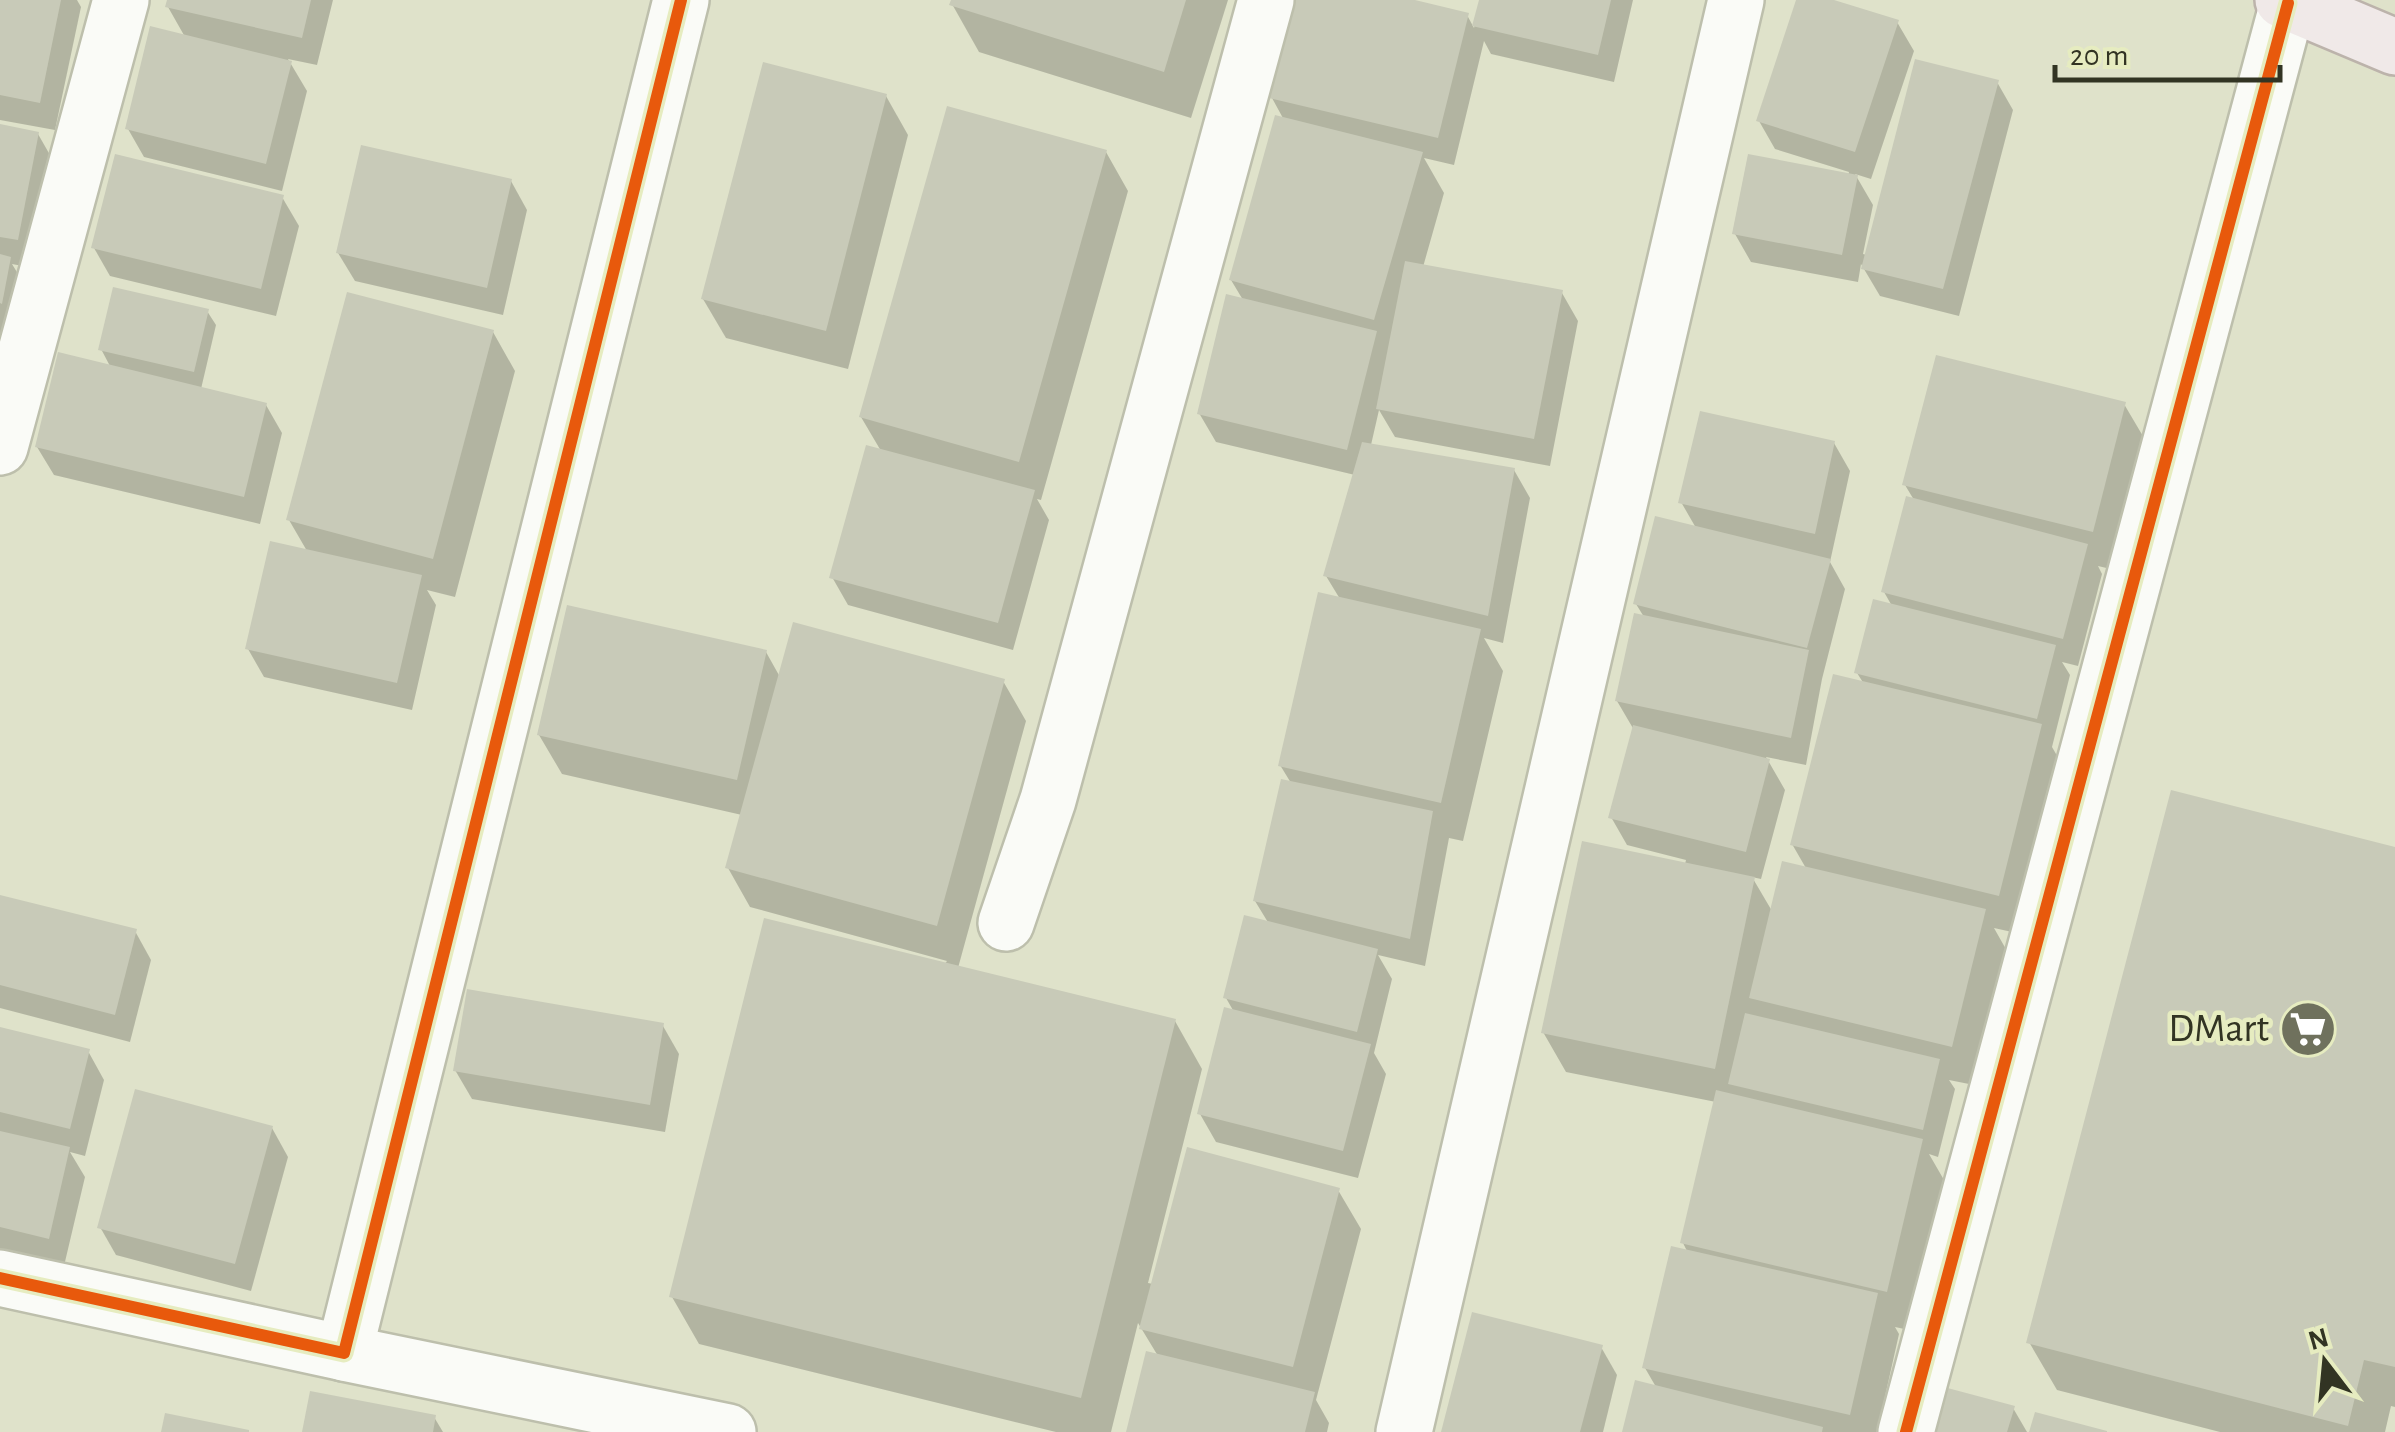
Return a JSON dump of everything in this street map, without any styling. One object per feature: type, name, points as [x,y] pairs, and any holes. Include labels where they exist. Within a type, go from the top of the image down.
[{"type":"highway","points":[[2286,2],[2395,47]]},
{"type":"street","points":[[0,447],[121,0]]},
{"type":"street","points":[[344,1352],[681,0]]},
{"type":"street","points":[[1006,923],[1048,800],[1266,0]]},
{"type":"street","points":[[1404,1432],[1736,0]]},
{"type":"street","points":[[1906,1432],[2286,2]]},
{"type":"street","points":[[0,1278],[728,1432]]},
{"type":"building","points":[[0,0],[61,0],[40,103],[0,95]]},
{"type":"building","points":[[167,0],[311,0],[302,38],[165,7]]},
{"type":"building","points":[[951,0],[1186,0],[1164,72],[949,5]]},
{"type":"building","points":[[1293,0],[1415,0],[1469,13],[1438,138],[1269,98]]},
{"type":"building","points":[[1479,0],[1611,0],[1598,55],[1472,26]]},
{"type":"building","points":[[1796,0],[1834,0],[1899,20],[1855,152],[1756,121]]},
{"type":"building","points":[[150,26],[292,61],[266,164],[125,129]]},
{"type":"building","points":[[1915,59],[1999,80],[1943,289],[1861,269]]},
{"type":"building","points":[[763,62],[887,94],[826,331],[701,299]]},
{"type":"building","points":[[947,106],[1107,150],[1019,462],[859,417]]},
{"type":"building","points":[[1275,115],[1423,152],[1374,320],[1229,280]]},
{"type":"building","points":[[0,124],[39,132],[18,240],[0,237]]},
{"type":"building","points":[[361,145],[512,179],[487,288],[336,253]]},
{"type":"building","points":[[115,154],[284,195],[261,289],[91,248]]},
{"type":"building","points":[[1748,154],[1858,175],[1842,255],[1732,234]]},
{"type":"building","points":[[0,254],[11,257],[2,304],[0,303]]},
{"type":"building","points":[[1405,261],[1563,290],[1534,439],[1376,409]]},
{"type":"building","points":[[113,287],[209,309],[194,372],[98,350]]},
{"type":"building","points":[[347,292],[494,330],[433,559],[286,520]]},
{"type":"building","points":[[1226,294],[1377,331],[1347,450],[1197,414]]},
{"type":"building","points":[[58,352],[267,403],[244,497],[35,447]]},
{"type":"building","points":[[1936,355],[2126,402],[2093,532],[1902,485]]},
{"type":"building","points":[[1700,411],[1835,441],[1815,534],[1678,503]]},
{"type":"building","points":[[1362,442],[1515,468],[1488,616],[1323,576]]},
{"type":"building","points":[[866,445],[1035,490],[998,623],[829,578]]},
{"type":"building","points":[[1906,496],[2088,544],[2063,639],[1881,592]]},
{"type":"building","points":[[1655,516],[1831,559],[1807,648],[1633,604]]},
{"type":"building","points":[[270,541],[422,575],[397,683],[245,649]]},
{"type":"building","points":[[1318,592],[1481,629],[1441,803],[1278,766]]},
{"type":"building","points":[[1873,599],[2056,645],[2037,719],[1854,673]]},
{"type":"building","points":[[567,605],[767,650],[737,780],[537,735]]},
{"type":"building","points":[[1634,613],[1809,650],[1791,738],[1615,701]]},
{"type":"building","points":[[793,622],[1005,679],[937,926],[725,868]]},
{"type":"building","points":[[1833,674],[2042,724],[1999,896],[1790,845]]},
{"type":"building","points":[[1633,725],[1770,759],[1746,852],[1608,818]]},
{"type":"building","points":[[1281,779],[1433,811],[1410,939],[1253,901]]},
{"type":"building","points":[[2171,790],[2395,847],[2395,1367],[2364,1360],[2348,1426],[2026,1343]]},
{"type":"building","points":[[1582,841],[1755,877],[1715,1069],[1541,1033]]},
{"type":"building","points":[[1782,861],[1986,909],[1952,1047],[1749,998]]},
{"type":"building","points":[[0,895],[137,929],[115,1015],[0,985]]},
{"type":"building","points":[[1244,915],[1378,949],[1357,1032],[1223,998]]},
{"type":"building","points":[[764,918],[1176,1019],[1081,1398],[669,1297]]},
{"type":"building","points":[[467,989],[664,1023],[650,1105],[453,1071]]},
{"type":"building","points":[[1224,1007],[1371,1044],[1343,1151],[1197,1114]]},
{"type":"building","points":[[1745,1013],[1940,1059],[1923,1130],[1728,1084]]},
{"type":"building","points":[[0,1027],[90,1049],[70,1129],[0,1112]]},
{"type":"building","points":[[135,1089],[273,1126],[235,1264],[97,1228]]},
{"type":"building","points":[[1716,1090],[1923,1139],[1887,1292],[1680,1243]]},
{"type":"building","points":[[0,1131],[70,1147],[49,1239],[0,1227]]},
{"type":"building","points":[[1187,1147],[1340,1188],[1293,1367],[1139,1329]]},
{"type":"building","points":[[1671,1246],[1878,1293],[1850,1415],[1642,1368]]},
{"type":"building","points":[[1472,1312],[1603,1345],[1580,1432],[1441,1432]]},
{"type":"building","points":[[1146,1351],[1315,1392],[1305,1432],[1126,1432]]},
{"type":"building","points":[[1635,1380],[1823,1427],[1822,1432],[1622,1432]]},
{"type":"building","points":[[1940,1386],[2015,1406],[2007,1432],[1927,1432]]},
{"type":"building","points":[[310,1391],[436,1415],[433,1432],[302,1432]]},
{"type":"building","points":[[2035,1412],[2107,1431],[2107,1432],[2029,1432]]},
{"type":"building","points":[[165,1413],[249,1430],[249,1432],[161,1432]]},
{"type":"cycle path","points":[[0,1278],[344,1353],[681,0]]},
{"type":"cycle path","points":[[1906,1432],[2288,3]]},
{"type":"place","name":"DMart","points":[[2308,1029]]}]
